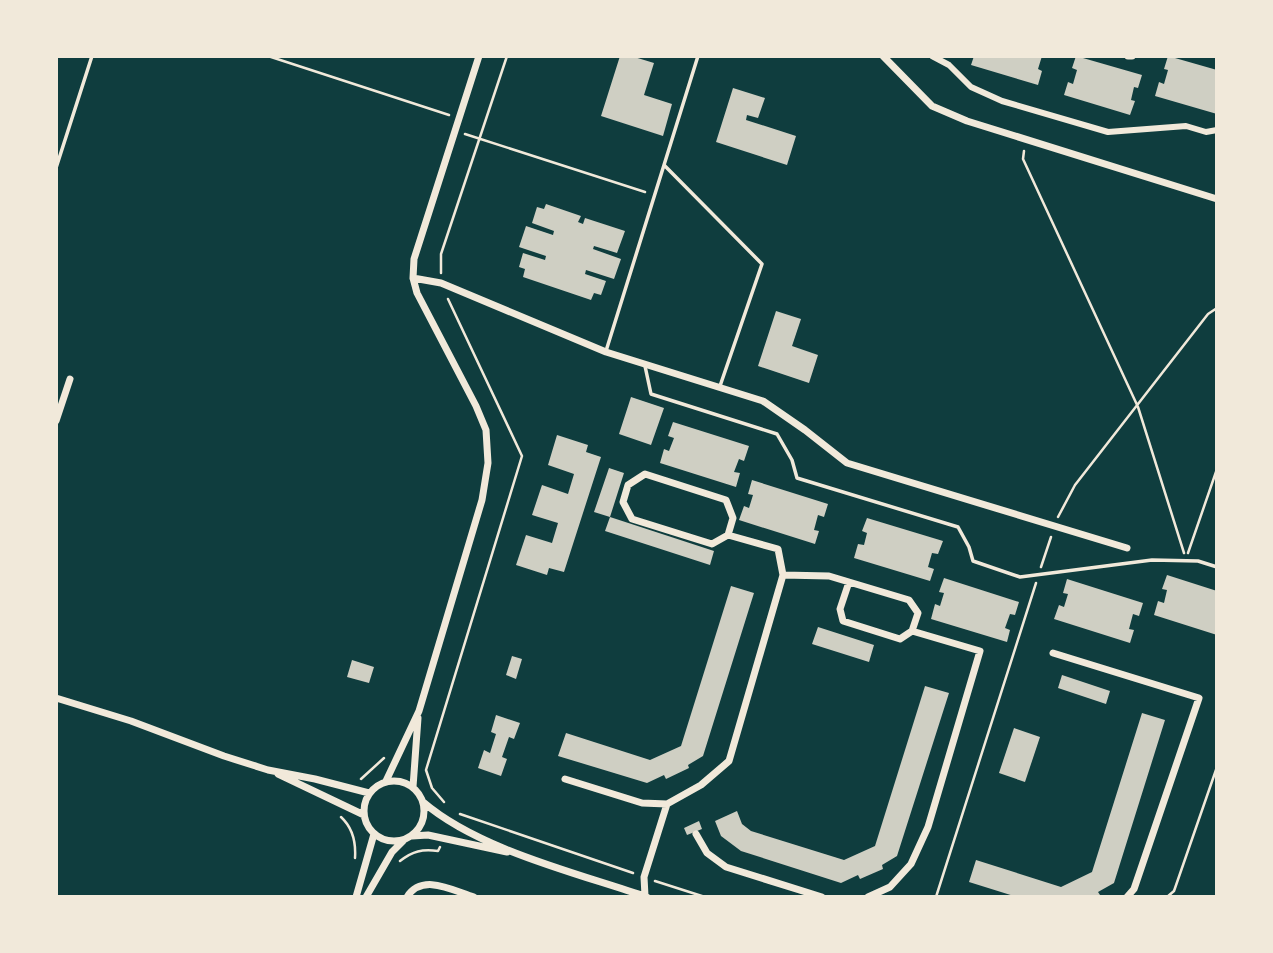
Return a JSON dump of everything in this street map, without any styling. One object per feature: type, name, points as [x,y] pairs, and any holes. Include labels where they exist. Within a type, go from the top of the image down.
[{"type":"street","points":[[386,782],[419,711],[482,500],[488,463],[486,429],[423,307],[414,278],[414,259],[479,56]]},
{"type":"street","points":[[883,56],[932,106],[967,121],[1217,199]]},
{"type":"street","points":[[932,56],[949,65],[971,87],[1002,101],[1108,132],[1186,126],[1206,132],[1217,130]]},
{"type":"street","points":[[414,278],[441,283],[606,352],[763,401],[847,463],[1127,548]]},
{"type":"street","points":[[56,421],[70,379]]},
{"type":"street","points":[[565,779],[642,803],[667,804],[701,785],[729,761],[783,575],[778,549],[728,535],[712,544],[632,519],[623,502],[628,485],[645,474],[726,500],[733,518],[728,535]]},
{"type":"street","points":[[783,575],[829,576],[849,582],[909,600],[918,614],[912,631],[900,639],[843,621],[840,609],[849,582]]},
{"type":"street","points":[[868,897],[890,887],[911,864],[928,827],[980,651],[912,631]]},
{"type":"street","points":[[1053,653],[1199,698],[1134,889],[1128,897]]},
{"type":"street","points":[[56,698],[131,721],[224,756],[369,793]]},
{"type":"street","points":[[413,787],[419,711]]},
{"type":"street","points":[[268,769],[364,815]]},
{"type":"street","points":[[366,897],[392,852],[408,838],[422,824],[425,809],[413,787],[401,781],[386,782],[369,793],[364,815],[374,834],[385,841],[408,838],[428,835],[520,854]]},
{"type":"street","points":[[423,802],[448,821],[520,854],[646,897],[644,877],[667,804]]},
{"type":"street","points":[[356,897],[374,834]]},
{"type":"street","points":[[696,834],[707,853],[726,867],[822,897]]},
{"type":"street","points":[[407,897],[416,887],[430,883],[474,897]]},
{"type":"lane","points":[[56,168],[92,56]]},
{"type":"lane","points":[[606,352],[698,56]]},
{"type":"lane","points":[[664,165],[762,264],[720,388]]},
{"type":"lane","points":[[645,364],[651,394],[777,435],[792,460],[797,478],[958,527],[973,561],[1020,578],[1152,560],[1186,560],[1217,567]]},
{"type":"path","points":[[268,56],[459,118]]},
{"type":"path","points":[[446,804],[432,788],[426,770],[522,456],[441,283],[441,254],[507,56]]},
{"type":"path","points":[[455,130],[654,195]]},
{"type":"path","points":[[1027,140],[1023,159],[1138,407],[1186,560]]},
{"type":"path","points":[[936,897],[1061,508],[1075,485],[1208,314],[1217,308]]},
{"type":"path","points":[[1186,560],[1217,469]]},
{"type":"path","points":[[1167,897],[1174,891],[1217,767]]},
{"type":"path","points":[[448,821],[452,811],[705,897]]},
{"type":"path","points":[[382,868],[388,872],[418,850],[439,851],[443,838]]},
{"type":"building","points":[[620,56],[631,56],[654,63],[644,95],[672,104],[663,136],[601,116]]},
{"type":"building","points":[[974,56],[1042,56],[1038,69],[1042,71],[1038,85],[971,65]]},
{"type":"building","points":[[1076,56],[1142,75],[1138,88],[1134,87],[1131,100],[1135,101],[1130,115],[1064,95],[1068,82],[1073,84],[1077,70],[1072,68]]},
{"type":"building","points":[[1168,56],[1217,70],[1217,114],[1155,96],[1159,82],[1164,84],[1168,70],[1164,69]]},
{"type":"building","points":[[733,88],[765,98],[758,118],[747,115],[746,120],[796,136],[787,165],[716,142]]},
{"type":"building","points":[[546,204],[581,216],[578,222],[583,224],[585,218],[625,231],[617,253],[594,246],[593,249],[621,259],[614,279],[586,270],[585,274],[606,281],[601,295],[594,293],[591,300],[523,277],[525,269],[519,267],[523,253],[545,260],[546,256],[519,247],[526,226],[553,235],[554,231],[532,223],[537,207],[544,209]]},
{"type":"building","points":[[776,311],[801,319],[792,346],[818,355],[809,383],[758,366]]},
{"type":"building","points":[[631,397],[664,408],[651,445],[619,434]]},
{"type":"building","points":[[673,422],[749,446],[744,461],[739,459],[734,472],[740,473],[736,487],[660,463],[664,449],[669,451],[674,438],[668,436]]},
{"type":"building","points":[[557,435],[588,445],[586,452],[601,457],[564,572],[549,568],[547,575],[516,565],[526,535],[552,543],[558,523],[532,515],[542,485],[568,494],[574,474],[548,465]]},
{"type":"building","points":[[609,468],[624,473],[610,517],[594,512]]},
{"type":"building","points":[[752,480],[828,504],[824,517],[818,515],[814,530],[819,531],[815,544],[739,520],[744,506],[749,508],[753,495],[748,494]]},
{"type":"building","points":[[610,517],[714,551],[710,565],[605,531]]},
{"type":"building","points":[[867,518],[943,541],[938,554],[932,553],[928,567],[934,569],[930,581],[854,558],[858,544],[864,545],[867,533],[862,531]]},
{"type":"building","points":[[1167,575],[1217,591],[1217,635],[1154,615],[1158,601],[1164,603],[1167,590],[1162,589]]},
{"type":"building","points":[[944,578],[1019,602],[1015,615],[1010,614],[1005,628],[1010,630],[1007,642],[931,619],[935,604],[940,606],[944,593],[939,592]]},
{"type":"building","points":[[1067,579],[1143,603],[1139,616],[1133,614],[1129,629],[1134,630],[1130,643],[1054,619],[1059,605],[1064,607],[1068,594],[1063,593]]},
{"type":"building","points":[[731,586],[754,593],[703,756],[688,765],[689,768],[666,779],[664,775],[647,783],[558,756],[566,733],[650,760],[681,746]]},
{"type":"building","points":[[818,627],[874,645],[869,662],[812,644]]},
{"type":"building","points":[[512,656],[522,659],[516,679],[506,675]]},
{"type":"building","points":[[352,660],[374,667],[369,683],[347,677]]},
{"type":"building","points":[[1062,675],[1110,691],[1106,704],[1058,688]]},
{"type":"building","points":[[925,686],[949,693],[897,856],[882,865],[883,869],[860,879],[858,875],[841,883],[741,851],[721,836],[715,821],[737,811],[742,824],[751,831],[844,860],[875,846]]},
{"type":"building","points":[[1142,713],[1165,720],[1114,883],[1098,892],[1100,895],[1096,897],[1017,897],[969,882],[976,860],[1061,887],[1092,872]]},
{"type":"building","points":[[496,715],[520,723],[514,739],[509,737],[502,757],[507,759],[501,776],[478,768],[484,750],[490,753],[496,734],[491,732]]},
{"type":"building","points":[[1014,728],[1040,737],[1025,782],[999,773]]},
{"type":"building","points":[[699,821],[702,829],[687,835],[684,828]]}]
